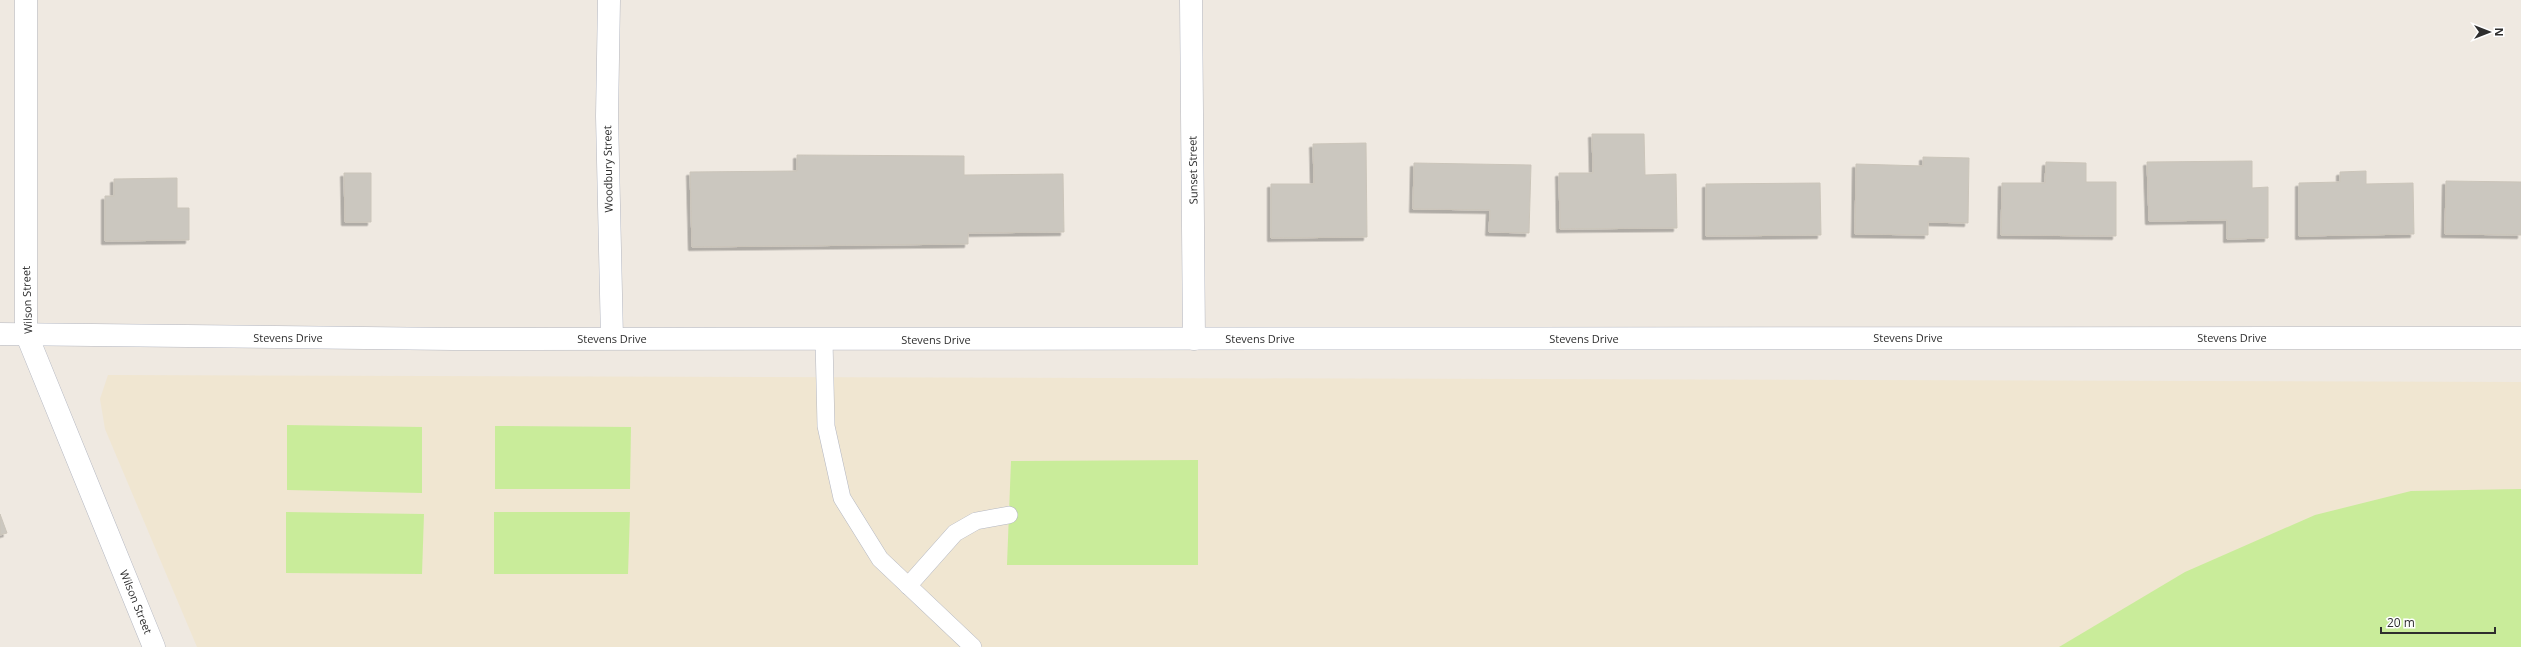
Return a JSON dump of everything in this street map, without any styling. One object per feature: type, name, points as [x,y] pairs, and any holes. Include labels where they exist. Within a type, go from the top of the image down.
[{"type":"street","name":"Wilson Street","points":[[26,0],[26,334],[154,647]]},
{"type":"street","name":"Woodbury Street","points":[[608,0],[607,116],[612,338]]},
{"type":"street","name":"Sunset Street","points":[[1191,0],[1194,339]]},
{"type":"street","name":"Stevens Drive","points":[[0,334],[255,338],[612,338],[824,340],[2521,338]]},
{"type":"lane","points":[[824,340],[826,426],[842,498],[880,559],[973,647]]},
{"type":"lane","points":[[908,586],[955,533],[976,521],[1009,515]]},
{"type":"shaded area","points":[[108,375],[2521,382],[2521,647],[197,647],[105,429],[100,399]]},
{"type":"green space","points":[[287,425],[422,427],[422,493],[287,490]]},
{"type":"green space","points":[[495,426],[631,427],[630,489],[495,489]]},
{"type":"green space","points":[[1198,460],[1198,565],[1007,565],[1011,461]]},
{"type":"green space","points":[[2521,489],[2521,647],[2059,647],[2185,572],[2315,515],[2411,491]]},
{"type":"green space","points":[[286,512],[424,514],[422,574],[286,573]]},
{"type":"green space","points":[[494,512],[630,512],[628,574],[494,574]]},
{"type":"building","points":[[1592,134],[1644,134],[1645,175],[1676,174],[1677,228],[1560,229],[1559,173],[1593,173]]},
{"type":"building","points":[[1366,143],[1367,237],[1271,238],[1271,184],[1314,184],[1313,144]]},
{"type":"building","points":[[797,155],[964,156],[964,175],[1063,174],[1064,232],[968,233],[968,244],[692,247],[690,172],[797,171]]},
{"type":"building","points":[[1923,157],[1969,158],[1968,223],[1928,222],[1928,235],[1855,234],[1856,164],[1923,166]]},
{"type":"building","points":[[2252,161],[2252,188],[2268,187],[2268,238],[2227,239],[2227,220],[2149,221],[2147,162]]},
{"type":"building","points":[[2046,162],[2086,163],[2086,182],[2116,182],[2116,236],[2001,235],[2002,183],[2045,183]]},
{"type":"building","points":[[1414,163],[1531,165],[1529,233],[1489,232],[1490,210],[1413,209]]},
{"type":"building","points":[[2366,171],[2366,184],[2413,183],[2414,234],[2299,236],[2299,183],[2340,182],[2340,172]]},
{"type":"building","points":[[344,173],[371,173],[371,222],[345,222]]},
{"type":"building","points":[[177,178],[177,208],[189,208],[189,240],[105,241],[105,196],[114,196],[114,179]]},
{"type":"building","points":[[2446,181],[2521,182],[2521,235],[2445,234]]},
{"type":"building","points":[[1820,183],[1821,235],[1706,236],[1706,184]]},
{"type":"building","points":[[0,514],[7,533],[0,535]]}]
